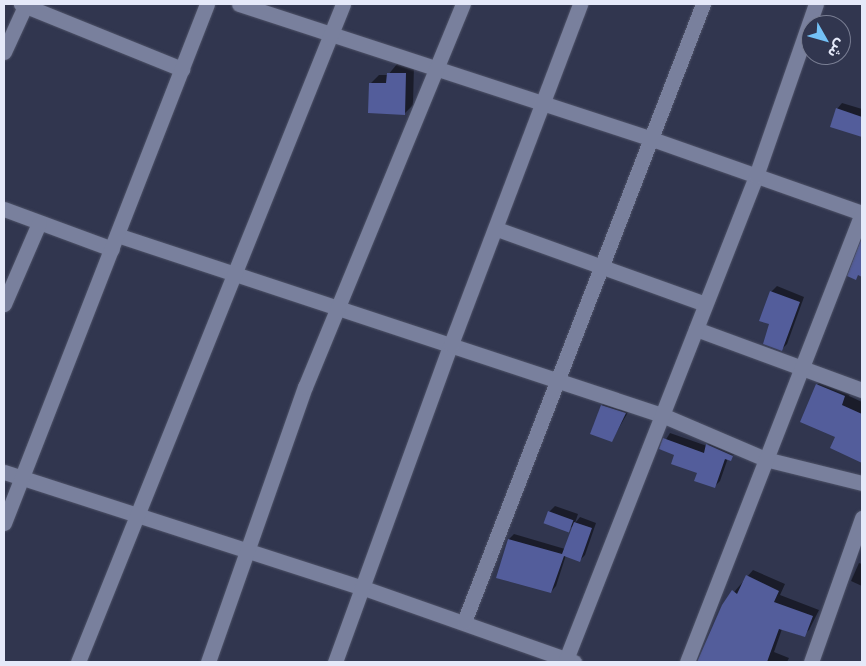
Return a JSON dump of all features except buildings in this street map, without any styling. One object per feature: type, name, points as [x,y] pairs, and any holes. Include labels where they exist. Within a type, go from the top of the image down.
[{"type":"street","points":[[4,52],[24,4],[182,69]]},
{"type":"street","points":[[4,522],[24,478],[207,4]]},
{"type":"street","points":[[239,4],[332,36],[438,68],[862,212],[804,369],[765,459],[687,662]]},
{"type":"street","points":[[78,662],[232,273],[332,36],[343,4]]},
{"type":"street","points":[[208,662],[246,550],[336,307],[438,68],[463,4]]},
{"type":"street","points":[[335,662],[451,344],[497,229],[580,4]]},
{"type":"street","points":[[464,622],[603,268],[703,4]]},
{"type":"street","points":[[4,472],[361,587],[464,622],[569,661],[662,415],[756,176],[816,4]]},
{"type":"street","points":[[4,210],[39,223],[232,273],[662,415],[765,459],[862,483]]},
{"type":"street","points":[[4,304],[39,223]]},
{"type":"street","points":[[497,229],[705,304]]},
{"type":"street","points":[[696,329],[862,390]]},
{"type":"street","points":[[811,662],[862,518]]}]
